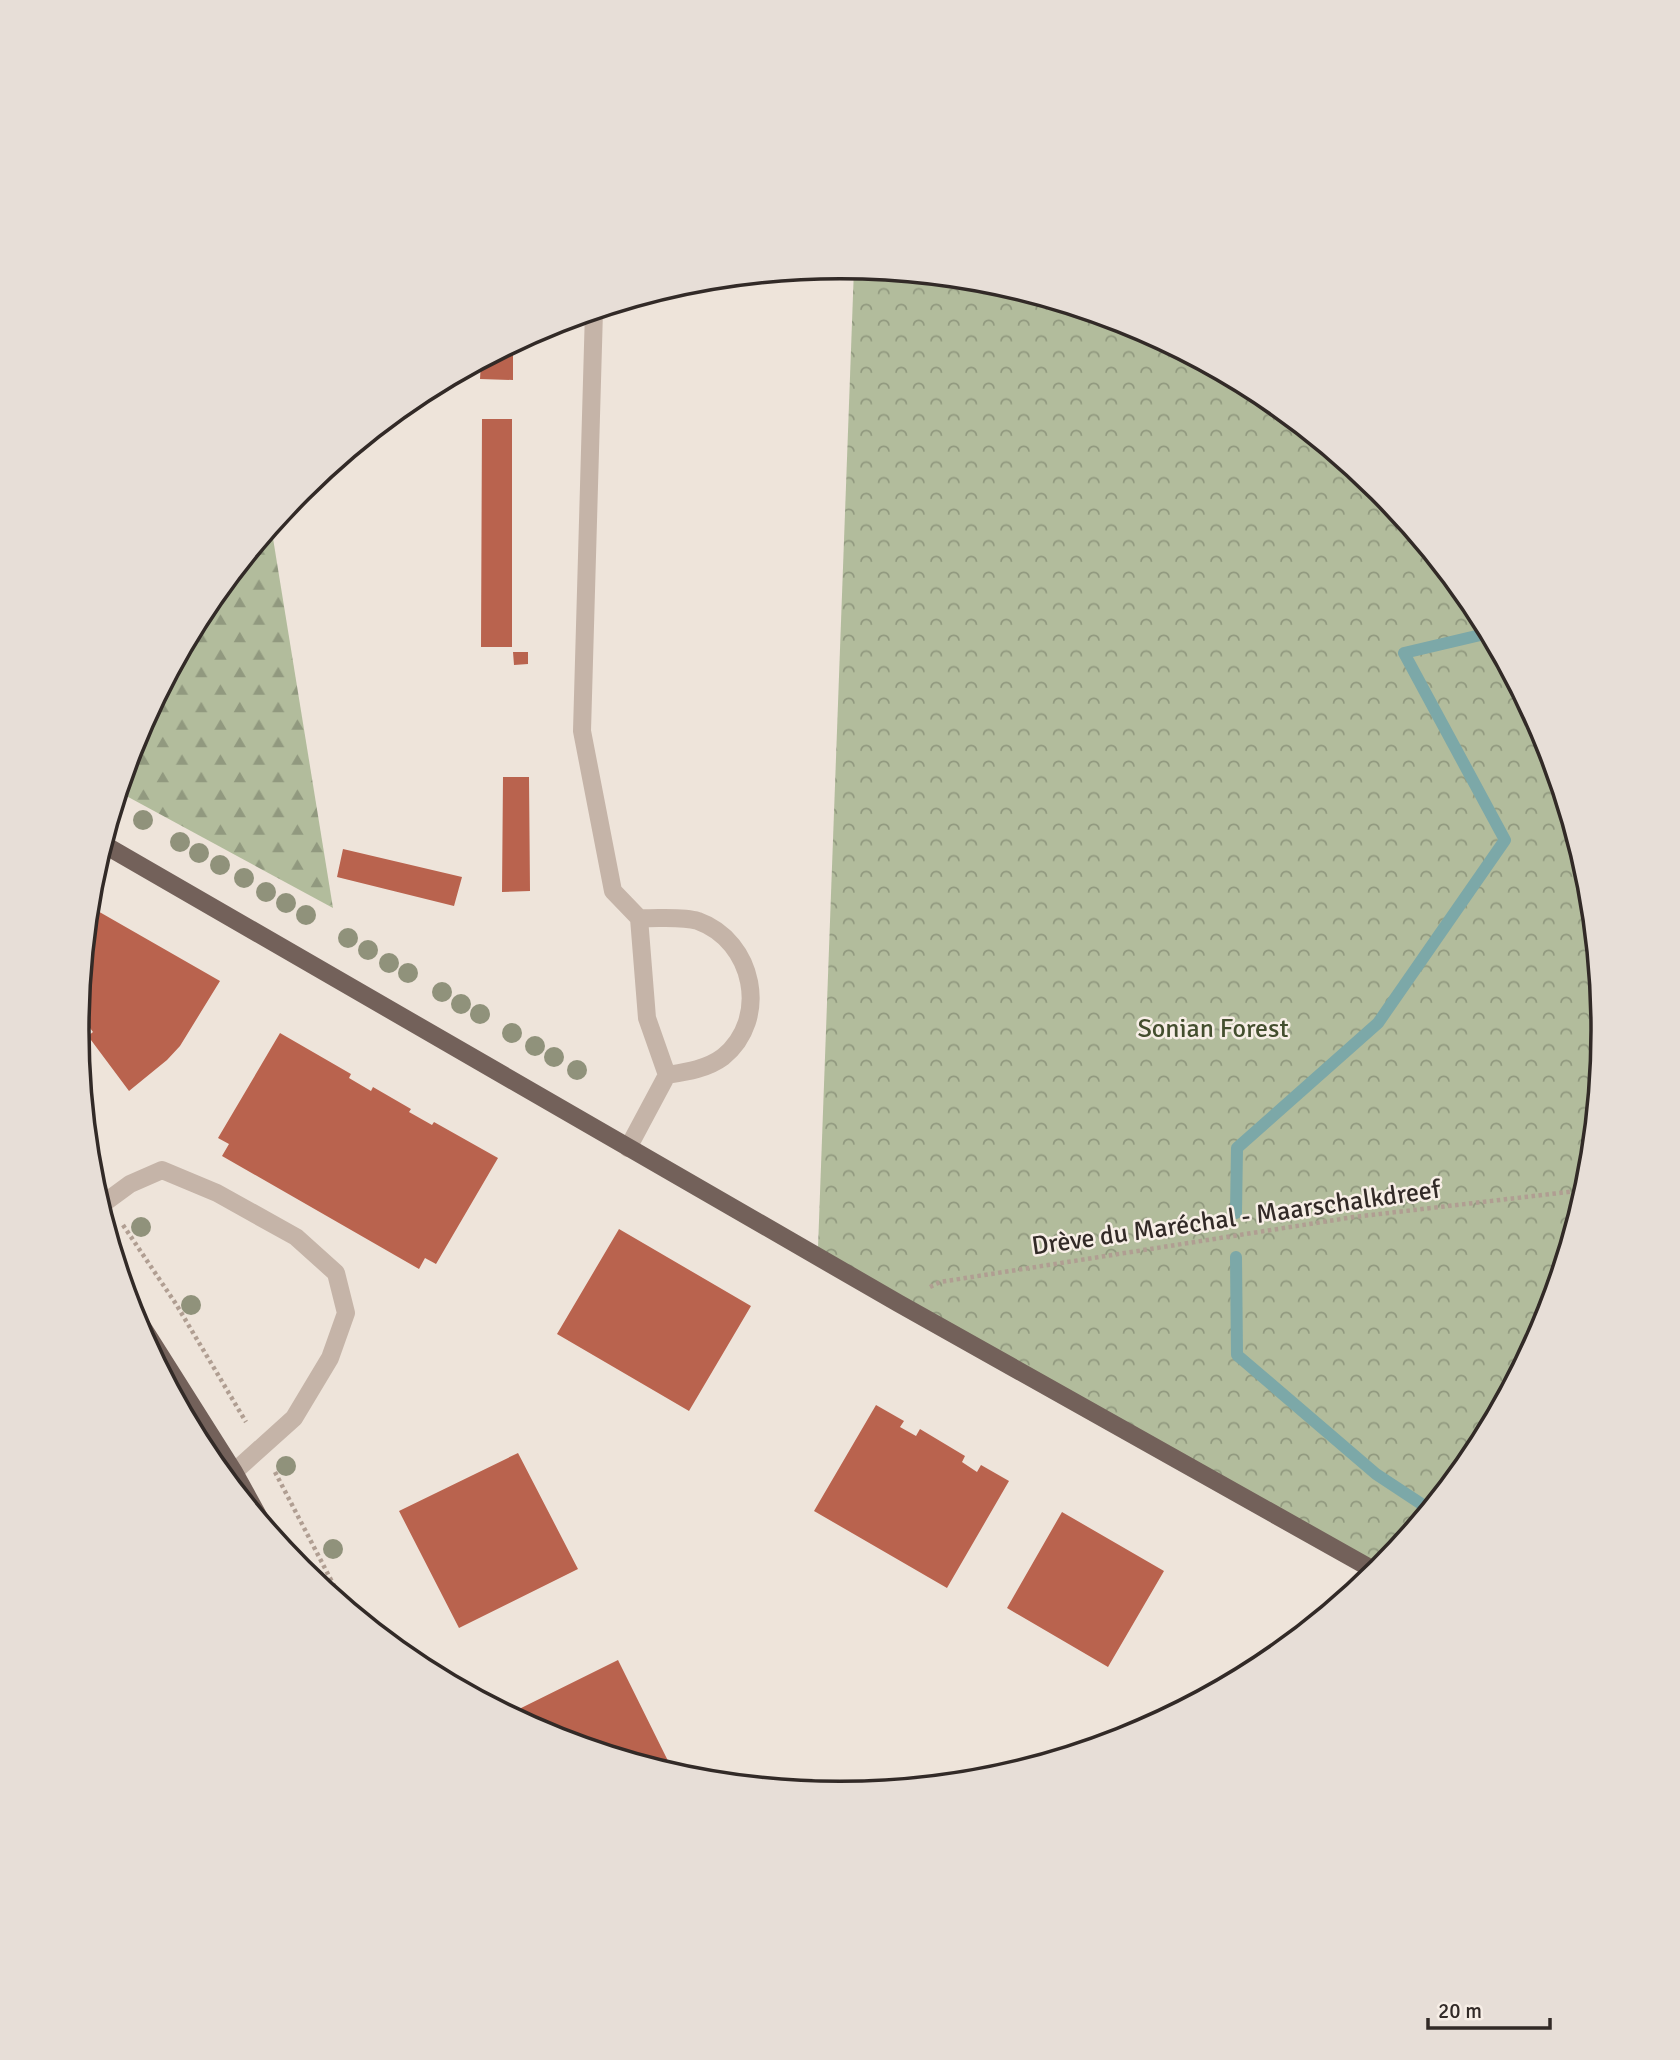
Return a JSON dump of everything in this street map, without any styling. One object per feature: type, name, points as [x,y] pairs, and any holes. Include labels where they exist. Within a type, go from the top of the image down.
[{"type":"main road","points":[[112,849],[898,1303],[1366,1566]]},
{"type":"main road","points":[[181,1388],[236,1475]]},
{"type":"lane","points":[[594,321],[582,731],[613,891],[639,918],[647,1018],[667,1075],[628,1148]]},
{"type":"lane","points":[[639,918],[696,920],[715,930],[740,959],[752,990],[750,1013],[741,1037],[722,1057],[695,1070],[667,1075]]},
{"type":"lane","points":[[109,1200],[130,1184],[162,1170],[217,1193],[296,1237],[336,1273],[346,1313],[330,1358],[294,1418],[234,1472]]},
{"type":"path","name":"Drève du Maréchal - Maarschalkdreef","points":[[898,1303],[940,1282],[1354,1217],[1572,1191]]},
{"type":"path","points":[[113,1217],[176,1304],[261,1447],[332,1582]]},
{"type":"green space","name":"Sonian Forest","points":[[854,280],[889,281],[938,286],[1034,305],[1127,336],[1172,357],[1215,380],[1297,434],[1371,499],[1404,535],[1436,573],[1490,655],[1534,743],[1551,789],[1565,836],[1584,932],[1591,1030],[1589,1079],[1584,1128],[1565,1224],[1534,1317],[1490,1405],[1464,1447],[1436,1487],[1370,1562],[818,1248]]},
{"type":"green space","points":[[273,539],[333,908],[127,796],[146,743],[190,655],[244,573]]},
{"type":"building","points":[[513,355],[513,380],[480,379],[480,372]]},
{"type":"building","points":[[482,419],[512,419],[512,647],[481,647]]},
{"type":"building","points":[[513,652],[528,652],[528,664],[514,665]]},
{"type":"building","points":[[503,777],[529,777],[530,891],[502,892]]},
{"type":"building","points":[[343,849],[462,877],[454,906],[337,877]]},
{"type":"building","points":[[99,912],[220,981],[180,1046],[129,1091],[89,1038],[93,1032],[89,1027],[91,981]]},
{"type":"building","points":[[280,1033],[351,1074],[349,1078],[371,1091],[373,1087],[411,1109],[409,1112],[432,1125],[434,1122],[498,1158],[436,1264],[425,1258],[419,1269],[222,1156],[229,1144],[218,1138]]},
{"type":"building","points":[[619,1229],[751,1306],[689,1411],[557,1334]]},
{"type":"building","points":[[876,1405],[904,1421],[900,1427],[916,1436],[920,1429],[965,1456],[962,1462],[977,1472],[981,1465],[1009,1481],[947,1588],[814,1511]]},
{"type":"building","points":[[518,1453],[578,1569],[459,1628],[399,1511]]},
{"type":"building","points":[[1062,1512],[1164,1571],[1108,1667],[1007,1608]]},
{"type":"building","points":[[618,1660],[668,1760],[599,1741],[520,1709]]},
{"type":"waterway","points":[[1236,1213],[1237,1148],[1378,1023],[1505,840],[1404,653],[1478,636]]},
{"type":"waterway","points":[[1236,1257],[1237,1355],[1376,1474],[1422,1504]]}]
